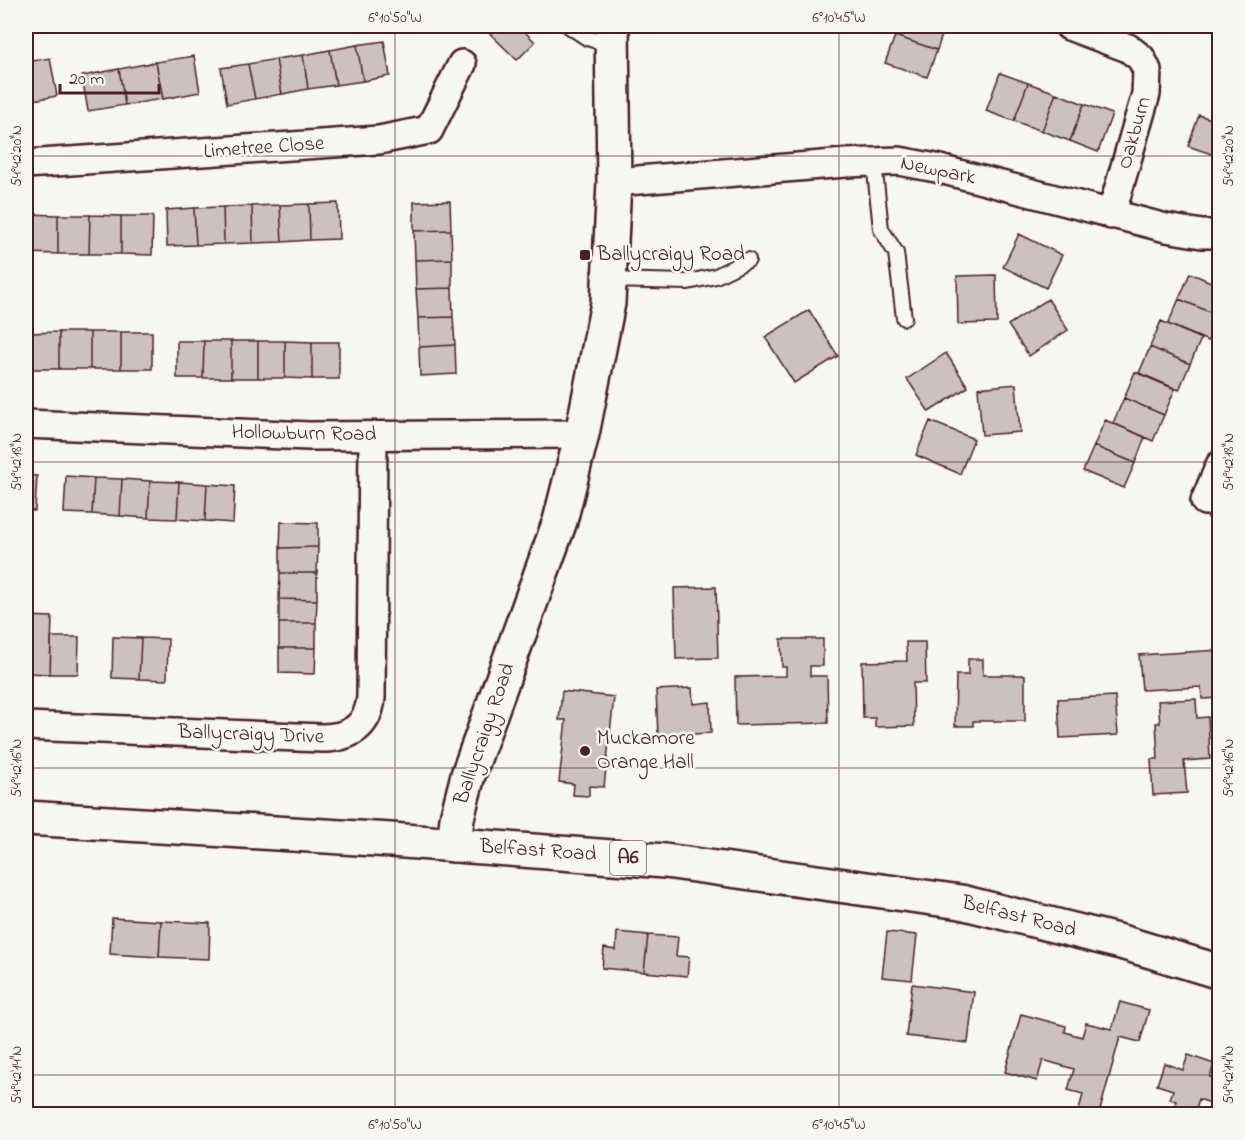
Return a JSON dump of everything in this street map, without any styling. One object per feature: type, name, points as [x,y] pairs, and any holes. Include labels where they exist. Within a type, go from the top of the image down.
[{"type":"main road","name":"Ballycraigy Road","points":[[454,845],[457,818],[468,775],[560,521],[582,434],[608,303],[614,182],[613,36]]},
{"type":"main road","name":"Belfast Road","points":[[26,818],[454,845],[664,861],[961,902],[1121,942],[1220,972]]},
{"type":"street","name":"Oakburn","points":[[1069,26],[1128,48],[1141,58],[1147,70],[1146,94],[1111,215]]},
{"type":"street","name":"Limetree Close","points":[[26,164],[379,140],[429,130],[462,64]]},
{"type":"street","name":"Newpark","points":[[614,182],[846,163],[915,163],[1179,231],[1220,234]]},
{"type":"street","name":"Hollowburn Road","points":[[26,424],[309,436],[582,434]]},
{"type":"street","name":"Ballycraigy Drive","points":[[26,726],[322,738],[340,737],[360,727],[367,716],[371,698],[373,436]]},
{"type":"street","points":[[1212,510],[1220,465]]},
{"type":"lane","points":[[569,26],[587,38],[613,36]]},
{"type":"lane","points":[[874,162],[881,229],[896,253],[904,318]]},
{"type":"lane","points":[[609,280],[688,282],[716,276],[747,260]]},
{"type":"building","points":[[482,26],[519,26],[535,42],[517,60]]},
{"type":"building","points":[[898,26],[945,26],[937,50],[895,36]]},
{"type":"building","points":[[895,36],[937,50],[927,77],[885,63]]},
{"type":"building","points":[[384,41],[390,76],[363,81],[357,45]]},
{"type":"building","points":[[357,45],[363,81],[336,85],[330,50]]},
{"type":"building","points":[[330,50],[336,85],[308,89],[303,55]]},
{"type":"building","points":[[303,55],[308,89],[282,94],[276,59]]},
{"type":"building","points":[[194,56],[200,92],[163,99],[156,62]]},
{"type":"building","points":[[50,58],[57,96],[27,101],[26,62]]},
{"type":"building","points":[[276,59],[282,94],[255,99],[248,64]]},
{"type":"building","points":[[156,62],[163,99],[125,105],[119,69]]},
{"type":"building","points":[[248,64],[255,99],[227,104],[221,68]]},
{"type":"building","points":[[119,69],[125,105],[88,111],[82,76]]},
{"type":"building","points":[[1000,73],[1028,83],[1014,121],[986,111]]},
{"type":"building","points":[[1028,83],[1056,93],[1042,131],[1014,121]]},
{"type":"building","points":[[1056,93],[1084,104],[1070,141],[1042,131]]},
{"type":"building","points":[[1084,104],[1112,114],[1098,152],[1070,141]]},
{"type":"building","points":[[1199,115],[1220,122],[1220,157],[1188,146]]},
{"type":"building","points":[[450,201],[451,230],[414,231],[414,202]]},
{"type":"building","points":[[338,203],[339,239],[310,240],[309,204]]},
{"type":"building","points":[[309,204],[310,240],[282,242],[280,205]]},
{"type":"building","points":[[280,205],[282,242],[253,243],[252,206]]},
{"type":"building","points":[[252,206],[253,243],[224,244],[223,207]]},
{"type":"building","points":[[223,207],[224,244],[196,245],[194,208]]},
{"type":"building","points":[[194,208],[196,245],[167,246],[166,210]]},
{"type":"building","points":[[27,214],[27,253],[26,253]]},
{"type":"building","points":[[27,214],[58,215],[58,254],[27,253]]},
{"type":"building","points":[[58,215],[90,215],[89,254],[58,254]]},
{"type":"building","points":[[90,215],[121,216],[121,254],[89,254]]},
{"type":"building","points":[[121,216],[153,216],[152,255],[121,254]]},
{"type":"building","points":[[451,230],[452,259],[415,260],[414,231]]},
{"type":"building","points":[[1019,234],[1062,255],[1046,288],[1003,267]]},
{"type":"building","points":[[452,259],[452,288],[416,289],[415,260]]},
{"type":"building","points":[[1190,273],[1220,286],[1219,316],[1179,299]]},
{"type":"building","points":[[996,275],[997,323],[958,324],[957,276]]},
{"type":"building","points":[[452,288],[453,317],[418,318],[416,289]]},
{"type":"building","points":[[1048,299],[1068,330],[1029,356],[1008,325]]},
{"type":"building","points":[[1179,299],[1219,316],[1208,341],[1168,324]]},
{"type":"building","points":[[809,310],[838,356],[794,383],[765,337]]},
{"type":"building","points":[[453,317],[455,345],[419,347],[418,318]]},
{"type":"building","points":[[1161,321],[1201,339],[1190,364],[1150,347]]},
{"type":"building","points":[[59,332],[90,332],[90,369],[59,369]]},
{"type":"building","points":[[59,332],[59,369],[28,369],[28,333]]},
{"type":"building","points":[[90,332],[121,332],[121,369],[90,369]]},
{"type":"building","points":[[121,332],[152,332],[152,369],[121,369]]},
{"type":"building","points":[[26,333],[28,333],[28,369],[26,369]]},
{"type":"building","points":[[177,341],[204,341],[203,378],[177,378]]},
{"type":"building","points":[[204,341],[231,341],[231,378],[203,378]]},
{"type":"building","points":[[231,341],[258,341],[258,378],[231,378]]},
{"type":"building","points":[[258,341],[285,341],[285,378],[258,378]]},
{"type":"building","points":[[285,341],[312,342],[312,379],[285,378]]},
{"type":"building","points":[[312,342],[339,342],[339,379],[312,379]]},
{"type":"building","points":[[455,345],[456,374],[420,376],[419,347]]},
{"type":"building","points":[[1150,347],[1190,364],[1179,390],[1139,373]]},
{"type":"building","points":[[946,353],[968,387],[929,412],[907,379]]},
{"type":"building","points":[[1135,372],[1175,389],[1164,415],[1124,398]]},
{"type":"building","points":[[1016,384],[1020,432],[982,435],[978,388]]},
{"type":"building","points":[[1124,398],[1164,415],[1153,441],[1113,423]]},
{"type":"building","points":[[1105,420],[1145,437],[1135,463],[1094,446]]},
{"type":"building","points":[[930,421],[974,439],[960,474],[916,455]]},
{"type":"building","points":[[1094,446],[1135,463],[1124,488],[1083,471]]},
{"type":"building","points":[[26,475],[37,476],[35,511],[26,510]]},
{"type":"building","points":[[66,476],[94,478],[92,514],[64,513]]},
{"type":"building","points":[[94,478],[122,479],[120,516],[92,514]]},
{"type":"building","points":[[122,479],[150,481],[148,518],[120,516]]},
{"type":"building","points":[[150,481],[179,482],[177,519],[148,518]]},
{"type":"building","points":[[179,482],[207,484],[205,521],[177,519]]},
{"type":"building","points":[[207,484],[235,486],[233,523],[205,521]]},
{"type":"building","points":[[281,522],[318,523],[318,547],[280,548]]},
{"type":"building","points":[[318,547],[317,573],[280,573],[280,548]]},
{"type":"building","points":[[280,573],[317,573],[317,600],[279,599]]},
{"type":"building","points":[[716,587],[718,658],[676,659],[674,588]]},
{"type":"building","points":[[279,599],[317,600],[316,623],[279,623]]},
{"type":"building","points":[[26,616],[52,617],[50,674],[26,673]]},
{"type":"building","points":[[279,623],[316,623],[316,648],[279,648]]},
{"type":"building","points":[[51,637],[79,637],[78,674],[50,674]]},
{"type":"building","points":[[113,637],[141,638],[139,679],[112,678]]},
{"type":"building","points":[[141,638],[168,639],[167,680],[139,679]]},
{"type":"building","points":[[781,639],[823,639],[823,666],[810,666],[810,676],[827,676],[828,723],[736,725],[735,677],[786,676],[786,667],[782,667]]},
{"type":"building","points":[[906,642],[925,642],[926,683],[913,683],[914,726],[875,727],[875,718],[863,718],[862,662],[907,661]]},
{"type":"building","points":[[279,648],[316,648],[315,674],[279,673]]},
{"type":"building","points":[[1220,650],[1220,698],[1202,699],[1201,687],[1142,690],[1139,655]]},
{"type":"building","points":[[968,659],[983,659],[983,675],[1025,675],[1025,721],[973,721],[973,726],[955,726],[956,675],[968,675]]},
{"type":"building","points":[[692,688],[693,704],[710,702],[711,733],[658,736],[656,690]]},
{"type":"building","name":"Muckamore Orange Hall","points":[[562,691],[614,697],[604,787],[589,786],[589,796],[573,795],[574,784],[559,782],[566,720],[559,720]]},
{"type":"building","points":[[1115,696],[1118,735],[1060,738],[1058,699]]},
{"type":"building","points":[[1196,699],[1197,718],[1208,717],[1210,759],[1184,761],[1187,793],[1153,795],[1151,759],[1158,759],[1156,723],[1160,723],[1158,701]]},
{"type":"building","points":[[112,918],[161,921],[159,957],[110,954]]},
{"type":"building","points":[[161,921],[210,923],[209,959],[159,957]]},
{"type":"building","points":[[617,932],[648,935],[644,972],[602,968],[604,948],[616,950]]},
{"type":"building","points":[[887,932],[917,935],[912,980],[882,977]]},
{"type":"building","points":[[648,935],[678,937],[676,956],[689,957],[687,976],[644,972]]},
{"type":"building","points":[[912,984],[974,992],[968,1043],[906,1036]]},
{"type":"building","points":[[1120,1002],[1149,1010],[1140,1042],[1120,1037],[1099,1114],[1078,1114],[1083,1094],[1068,1090],[1074,1069],[1043,1060],[1037,1081],[1005,1072],[1021,1014],[1066,1026],[1065,1032],[1082,1037],[1086,1023],[1112,1029]]},
{"type":"building","points":[[1188,1055],[1214,1064],[1210,1077],[1220,1080],[1220,1095],[1216,1105],[1199,1099],[1194,1114],[1172,1114],[1176,1101],[1170,1099],[1173,1090],[1157,1085],[1164,1063],[1183,1070]]},
{"type":"place","name":"Ballycraigy Road","points":[[585,255]]},
{"type":"place","name":"Muckamore Orange Hall","points":[[585,751]]}]
